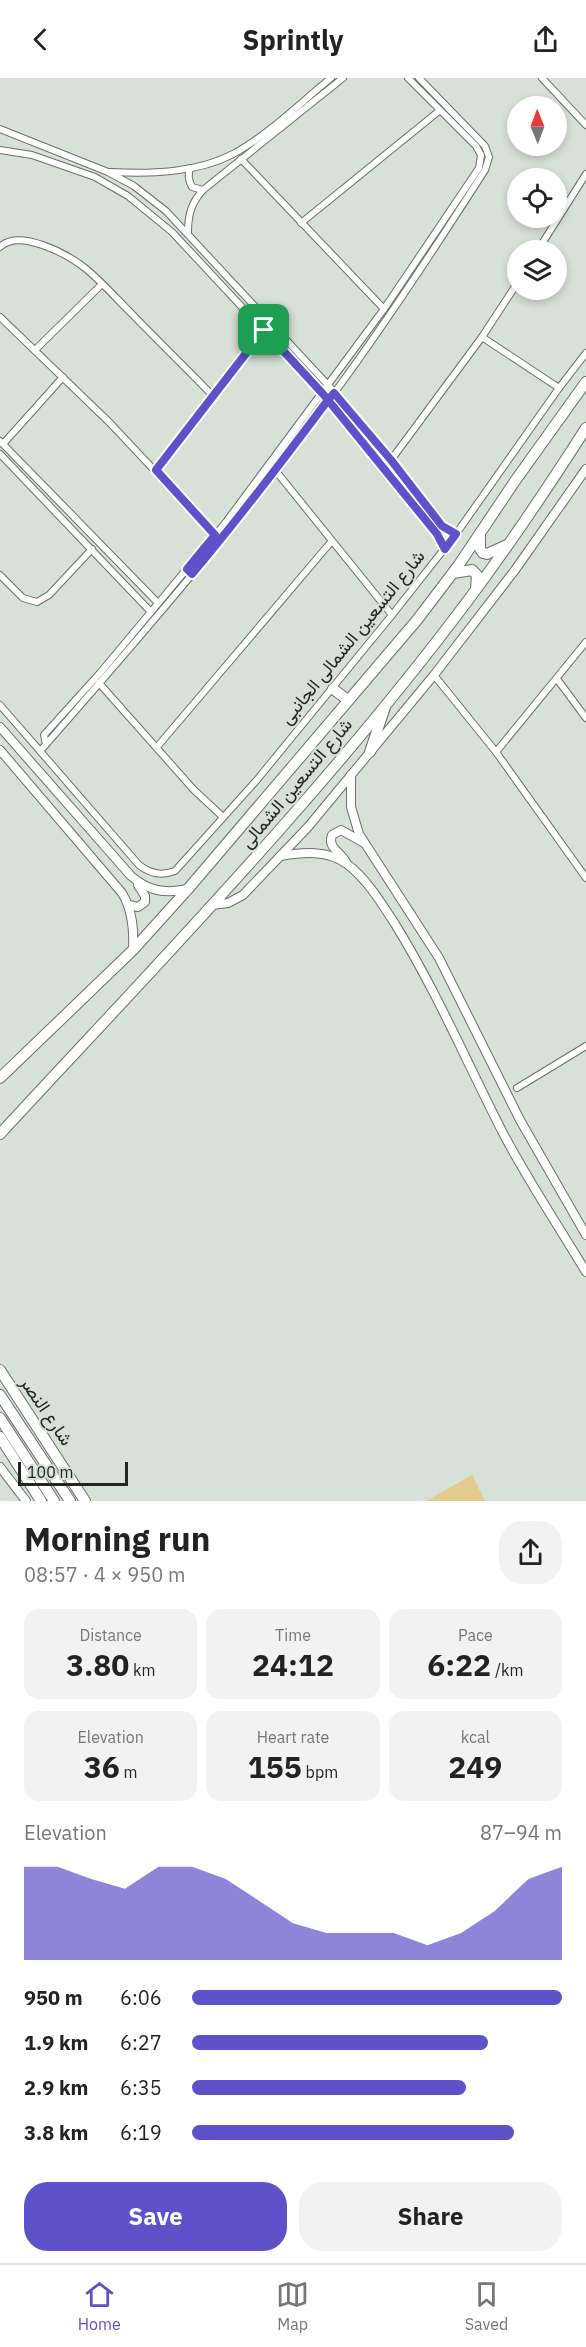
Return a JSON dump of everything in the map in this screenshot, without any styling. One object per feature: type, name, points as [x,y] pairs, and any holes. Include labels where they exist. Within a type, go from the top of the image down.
[{"type":"main road","name":"شارع التسعين الشمالى","points":[[0,1078],[133,950],[188,889],[417,620],[453,573],[586,382]]},
{"type":"main road","name":"شارع التسعين الشمالى","points":[[0,1134],[262,850],[387,702],[508,545],[586,428]]},
{"type":"main road","points":[[480,533],[480,549],[483,553],[487,554],[508,545]]},
{"type":"main road","points":[[453,573],[472,570],[477,575],[476,589]]},
{"type":"main road","points":[[333,689],[348,700]]},
{"type":"main road","points":[[370,752],[387,702]]},
{"type":"main road","name":"شارع النصر","points":[[0,1370],[85,1501]]},
{"type":"main road","points":[[0,1395],[70,1501]]},
{"type":"main road","points":[[0,1418],[54,1501]]},
{"type":"main road","points":[[0,1437],[41,1501]]},
{"type":"main road","points":[[18,1488],[29,1480]]},
{"type":"street","points":[[108,172],[150,172],[190,168],[222,159],[242,148],[331,78]]},
{"type":"street","points":[[188,234],[190,208],[203,189],[344,78]]},
{"type":"street","points":[[43,747],[44,735],[158,603],[189,571],[329,386],[384,309],[481,162],[479,149],[408,78]]},
{"type":"street","points":[[43,747],[99,683],[189,571],[275,470],[334,393],[410,286],[488,162],[488,153],[483,144],[419,78]]},
{"type":"street","points":[[542,78],[586,125]]},
{"type":"street","points":[[302,223],[439,111]]},
{"type":"street","points":[[0,129],[108,172],[149,197],[188,234],[329,386],[442,526],[456,534]]},
{"type":"street","points":[[2,149],[32,155],[95,177],[128,196],[172,232],[323,394],[437,534],[445,549]]},
{"type":"street","points":[[241,159],[384,309]]},
{"type":"street","points":[[190,168],[188,175],[192,187],[203,189]]},
{"type":"street","points":[[544,240],[586,174]]},
{"type":"street","points":[[0,247],[12,240],[48,247],[75,260],[102,284],[213,396]]},
{"type":"street","points":[[35,350],[102,284]]},
{"type":"street","points":[[391,460],[482,337],[507,299]]},
{"type":"street","points":[[0,317],[156,470],[215,535]]},
{"type":"street","points":[[156,470],[264,330]]},
{"type":"street","points":[[482,337],[559,388]]},
{"type":"street","name":"شارع التسعين الشمالى الجانبى","points":[[43,747],[140,865],[152,873],[175,871],[256,781],[445,549],[559,388],[586,354]]},
{"type":"street","points":[[63,377],[2,443],[158,603]]},
{"type":"street","points":[[0,454],[151,612]]},
{"type":"street","points":[[212,905],[228,903],[236,899],[308,827],[434,675],[515,570],[586,469]]},
{"type":"street","points":[[275,470],[392,615]]},
{"type":"street","points":[[157,747],[331,542]]},
{"type":"street","points":[[0,575],[23,598],[37,602],[49,595],[92,549]]},
{"type":"street","points":[[496,752],[586,642]]},
{"type":"street","points":[[434,675],[496,752],[585,875]]},
{"type":"street","points":[[557,679],[586,717]]},
{"type":"street","points":[[99,683],[207,803],[223,817]]},
{"type":"street","points":[[0,705],[43,747]]},
{"type":"street","points":[[0,727],[131,876],[146,899],[141,906],[129,905]]},
{"type":"street","points":[[0,750],[117,887],[129,905],[134,934],[133,950]]},
{"type":"street","points":[[351,775],[351,807],[364,843],[393,884],[439,958],[520,1120],[586,1235]]},
{"type":"street","points":[[347,864],[341,854],[331,846],[332,835],[341,830],[364,843]]},
{"type":"street","points":[[280,856],[318,854],[339,859],[365,882],[407,944],[505,1136],[586,1272]]},
{"type":"street","points":[[131,876],[151,890],[168,892],[188,889]]},
{"type":"street","points":[[517,1088],[586,1046]]},
{"type":"street","points":[[0,1467],[26,1501]]},
{"type":"shaded area","points":[[472,1475],[485,1501],[426,1501]]},
{"type":"route","points":[[264,330],[156,470],[215,535],[187,569],[192,574],[228,531],[328,400],[334,393],[391,460],[442,526],[456,534],[445,549],[437,534],[328,400],[264,330]]}]
